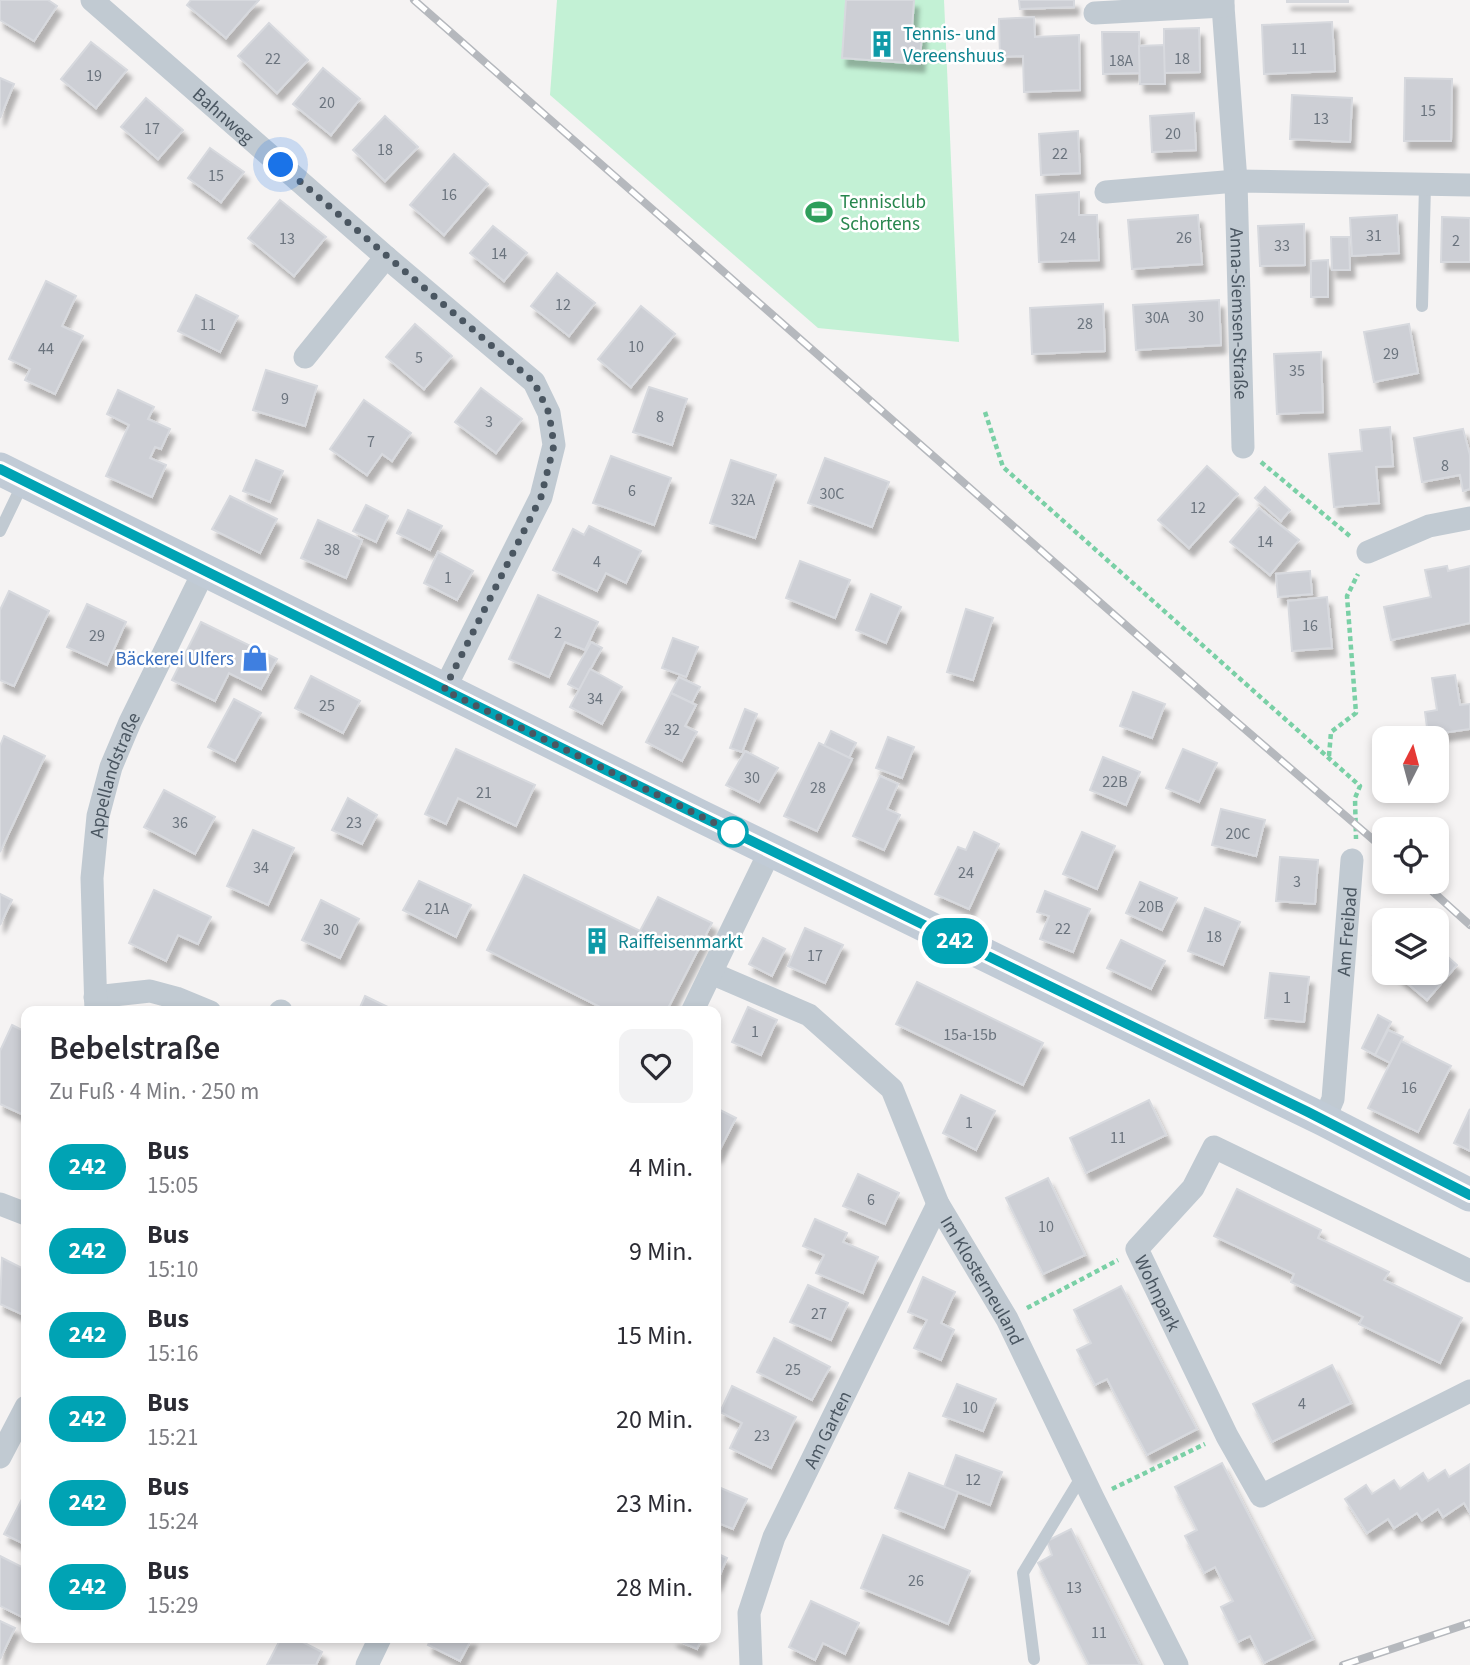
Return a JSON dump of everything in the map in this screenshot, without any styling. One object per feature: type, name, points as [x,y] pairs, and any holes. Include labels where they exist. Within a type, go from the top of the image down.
[{"type":"street","name":"Bahnweg","points":[[92,0],[386,257],[534,382],[549,413],[554,445],[541,497],[444,690]]},
{"type":"street","name":"Anna-Siemsen-Straße","points":[[1096,13],[1223,3],[1236,181],[1243,447]]},
{"type":"street","points":[[1106,192],[1236,181],[1470,185]]},
{"type":"street","points":[[305,358],[386,257]]},
{"type":"street","points":[[12,475],[770,851],[1324,1119],[1470,1195]]},
{"type":"street","points":[[1368,552],[1429,526],[1470,518]]},
{"type":"street","name":"Appellandstraße","points":[[195,1006],[150,991],[95,1004],[92,878],[98,816],[111,767],[130,722],[204,571]]},
{"type":"street","points":[[695,1006],[770,851]]},
{"type":"street","name":"Am Freibad","points":[[1324,1119],[1333,1099],[1352,860]]},
{"type":"street","name":"Im Klosterneuland","points":[[711,973],[809,1015],[892,1089],[938,1204],[1007,1319],[1177,1665]]},
{"type":"street","name":"Wohnpark","points":[[1470,1271],[1214,1147],[1193,1188],[1137,1249],[1227,1436],[1261,1496],[1470,1391]]},
{"type":"street","points":[[0,1204],[21,1212]]},
{"type":"street","name":"Am Garten","points":[[751,1665],[749,1613],[774,1537],[938,1204]]},
{"type":"street","points":[[0,1457],[21,1416]]},
{"type":"street","points":[[367,1665],[378,1643]]},
{"type":"lane","points":[[1422,306],[1425,185]]},
{"type":"lane","points":[[0,531],[12,475]]},
{"type":"lane","points":[[1034,1659],[1023,1573],[1082,1476]]},
{"type":"path","points":[[985,412],[1003,467],[1329,757]]},
{"type":"path","points":[[1243,447],[1368,552],[1347,597],[1356,713],[1331,732],[1329,757]]},
{"type":"path","name":"Am Freibad","points":[[1329,757],[1360,786],[1355,797],[1356,845],[1352,860]]},
{"type":"path","points":[[1007,1319],[1137,1249]]},
{"type":"path","points":[[1093,1498],[1212,1440],[1227,1436]]},
{"type":"green space","name":"Tennisclub Schortens","points":[[557,0],[944,0],[959,342],[818,328],[550,95]]},
{"type":"building","points":[[0,0],[48,0],[57,6],[34,41],[0,20]]},
{"type":"building","points":[[191,0],[259,0],[226,38],[187,5]]},
{"type":"building","name":"Tennis- und Vereenshuus","points":[[846,0],[914,0],[912,30],[922,30],[920,64],[842,58]]},
{"type":"building","points":[[1019,0],[1074,0],[1074,7],[1020,9]]},
{"type":"building","points":[[1348,0],[1348,2],[1287,2]]},
{"type":"building","points":[[1034,17],[1035,37],[1079,35],[1080,90],[1024,92],[1023,56],[1000,57],[999,19]]},
{"type":"building","points":[[1332,22],[1335,71],[1264,74],[1262,25]]},
{"type":"building","points":[[269,23],[308,60],[277,93],[238,56]]},
{"type":"building","points":[[1199,28],[1200,72],[1164,73],[1164,29]]},
{"type":"building","points":[[1102,32],[1139,32],[1140,73],[1103,74]]},
{"type":"building","points":[[91,42],[127,70],[96,108],[61,79]]},
{"type":"building","points":[[1164,45],[1165,84],[1140,84],[1139,46]]},
{"type":"building","points":[[323,68],[360,99],[331,135],[293,104]]},
{"type":"building","points":[[0,78],[14,84],[0,118]]},
{"type":"building","points":[[1405,78],[1452,79],[1451,141],[1404,141]]},
{"type":"building","points":[[1292,95],[1352,98],[1350,142],[1290,139]]},
{"type":"building","points":[[146,98],[183,130],[158,159],[121,127]]},
{"type":"building","points":[[1194,113],[1196,150],[1152,152],[1150,116]]},
{"type":"building","points":[[385,116],[418,147],[385,181],[353,150]]},
{"type":"building","points":[[1078,131],[1080,173],[1041,175],[1039,134]]},
{"type":"building","points":[[210,148],[244,172],[221,202],[188,178]]},
{"type":"building","points":[[454,154],[488,184],[444,235],[410,205]]},
{"type":"building","points":[[1079,192],[1079,215],[1097,215],[1099,260],[1039,262],[1036,195]]},
{"type":"building","points":[[280,200],[326,237],[294,276],[248,238]]},
{"type":"building","points":[[1198,215],[1202,264],[1132,269],[1128,220]]},
{"type":"building","points":[[1397,215],[1399,253],[1352,256],[1350,218]]},
{"type":"building","points":[[1442,217],[1470,218],[1470,262],[1441,262]]},
{"type":"building","points":[[1304,224],[1305,265],[1260,266],[1258,226]]},
{"type":"building","points":[[493,226],[527,253],[504,281],[470,253]]},
{"type":"building","points":[[1331,237],[1349,237],[1350,270],[1332,270]]},
{"type":"building","points":[[1328,260],[1328,297],[1311,297],[1311,261]]},
{"type":"building","points":[[557,273],[595,303],[569,336],[531,306]]},
{"type":"building","points":[[46,281],[76,296],[62,326],[83,336],[55,394],[25,380],[30,369],[9,359]]},
{"type":"building","points":[[196,295],[238,316],[220,352],[178,331]]},
{"type":"building","points":[[1219,300],[1221,345],[1136,350],[1133,305]]},
{"type":"building","points":[[1103,304],[1105,351],[1032,354],[1030,308]]},
{"type":"building","points":[[641,306],[675,334],[631,387],[598,359]]},
{"type":"building","points":[[415,324],[452,356],[424,389],[386,357]]},
{"type":"building","points":[[1409,324],[1418,373],[1374,382],[1364,332]]},
{"type":"building","points":[[1321,352],[1323,412],[1277,414],[1274,354]]},
{"type":"building","points":[[266,370],[317,386],[305,426],[253,410]]},
{"type":"building","points":[[649,387],[687,399],[672,445],[633,432]]},
{"type":"building","points":[[481,388],[522,419],[496,453],[455,422]]},
{"type":"building","points":[[118,390],[154,407],[148,419],[170,429],[161,449],[155,447],[150,458],[166,465],[152,497],[106,476],[129,425],[107,414]]},
{"type":"building","points":[[364,400],[411,433],[392,461],[382,454],[367,475],[330,449]]},
{"type":"building","points":[[1390,427],[1393,466],[1376,467],[1379,503],[1334,507],[1329,454],[1362,451],[1360,430]]},
{"type":"building","points":[[1463,429],[1470,455],[1470,489],[1463,491],[1460,475],[1422,482],[1414,438]]},
{"type":"building","points":[[611,456],[671,478],[654,525],[593,503]]},
{"type":"building","points":[[825,458],[889,482],[872,527],[808,503]]},
{"type":"building","points":[[256,460],[283,471],[270,502],[243,491]]},
{"type":"building","points":[[731,460],[776,475],[755,538],[710,523]]},
{"type":"building","points":[[1207,466],[1238,494],[1189,548],[1158,520]]},
{"type":"building","points":[[1265,487],[1290,510],[1281,521],[1255,498]]},
{"type":"building","points":[[230,496],[277,519],[260,553],[212,529]]},
{"type":"building","points":[[366,505],[388,516],[376,542],[353,531]]},
{"type":"building","points":[[1259,508],[1299,540],[1270,575],[1230,542]]},
{"type":"building","points":[[408,510],[442,526],[430,550],[397,533]]},
{"type":"building","points":[[318,520],[362,540],[346,578],[301,558]]},
{"type":"building","points":[[589,526],[641,551],[626,583],[606,573],[597,591],[553,570],[573,529],[584,535]]},
{"type":"building","points":[[438,552],[473,571],[457,600],[424,583]]},
{"type":"building","points":[[800,561],[850,580],[835,618],[786,598]]},
{"type":"building","points":[[1447,566],[1448,571],[1470,566],[1470,623],[1391,640],[1384,607],[1431,597],[1425,570]]},
{"type":"building","points":[[1310,571],[1312,594],[1278,597],[1276,574]]},
{"type":"building","points":[[9,591],[49,611],[14,686],[0,680],[0,610]]},
{"type":"building","points":[[871,594],[901,607],[886,643],[856,630]]},
{"type":"building","points":[[538,595],[598,622],[585,650],[565,642],[549,677],[509,659]]},
{"type":"building","points":[[1327,597],[1332,648],[1292,651],[1288,601]]},
{"type":"building","points":[[87,604],[126,622],[107,665],[67,647]]},
{"type":"building","points":[[966,609],[993,618],[973,680],[947,672]]},
{"type":"building","points":[[201,622],[277,659],[261,689],[229,673],[215,701],[172,680]]},
{"type":"building","points":[[673,638],[698,647],[686,677],[662,668]]},
{"type":"building","points":[[591,642],[602,648],[579,690],[568,684]]},
{"type":"building","points":[[590,669],[622,687],[602,724],[570,707]]},
{"type":"building","points":[[1455,675],[1460,705],[1470,704],[1470,729],[1449,732],[1449,726],[1427,726],[1425,712],[1437,710],[1432,678]]},
{"type":"building","points":[[311,676],[360,701],[343,733],[295,708]]},
{"type":"building","points":[[679,677],[700,687],[692,703],[671,693]]},
{"type":"building","points":[[1133,692],[1165,704],[1152,738],[1120,726]]},
{"type":"building","points":[[671,693],[696,705],[685,726],[697,732],[682,761],[646,742]]},
{"type":"building","points":[[234,699],[261,713],[235,761],[208,747]]},
{"type":"building","points":[[745,709],[757,714],[742,752],[730,748]]},
{"type":"building","points":[[831,731],[856,743],[849,758],[824,746]]},
{"type":"building","points":[[4,736],[45,756],[0,852],[0,746]]},
{"type":"building","points":[[888,737],[914,747],[902,778],[876,768]]},
{"type":"building","points":[[819,743],[852,759],[817,831],[784,816]]},
{"type":"building","points":[[456,749],[535,785],[516,826],[458,798],[446,824],[425,814]]},
{"type":"building","points":[[1183,749],[1217,763],[1199,802],[1166,788]]},
{"type":"building","points":[[745,751],[778,768],[759,802],[726,785]]},
{"type":"building","points":[[1103,757],[1140,772],[1126,805],[1090,790]]},
{"type":"building","points":[[880,776],[898,784],[887,809],[900,815],[884,850],[853,836]]},
{"type":"building","points":[[164,790],[215,817],[195,854],[144,827]]},
{"type":"building","points":[[348,798],[377,815],[362,844],[332,830]]},
{"type":"building","points":[[1221,809],[1265,820],[1256,856],[1212,845]]},
{"type":"building","points":[[253,830],[294,848],[268,905],[227,886]]},
{"type":"building","points":[[974,832],[999,844],[969,909],[935,894],[958,847],[966,850]]},
{"type":"building","points":[[1082,832],[1115,846],[1097,889],[1063,874]]},
{"type":"building","points":[[1280,857],[1318,860],[1315,904],[1276,901]]},
{"type":"building","name":"Raiffeisenmarkt","points":[[524,875],[640,931],[658,897],[712,923],[669,1006],[598,1006],[487,950]]},
{"type":"building","points":[[419,881],[471,905],[456,937],[403,910]]},
{"type":"building","points":[[1140,882],[1177,898],[1162,930],[1126,913]]},
{"type":"building","points":[[154,890],[211,917],[198,944],[178,935],[166,961],[129,943]]},
{"type":"building","points":[[1045,891],[1090,909],[1073,952],[1040,939],[1049,916],[1037,912]]},
{"type":"building","points":[[0,894],[12,900],[0,925]]},
{"type":"building","points":[[321,900],[359,919],[340,958],[302,940]]},
{"type":"building","points":[[1205,908],[1240,922],[1223,965],[1188,951]]},
{"type":"building","points":[[805,928],[843,945],[825,983],[788,966]]},
{"type":"building","points":[[763,938],[785,949],[772,976],[749,964]]},
{"type":"building","points":[[1121,940],[1165,961],[1151,989],[1107,968]]},
{"type":"building","points":[[1449,958],[1457,965],[1449,974]]},
{"type":"building","points":[[1270,973],[1309,977],[1304,1022],[1265,1018]]},
{"type":"building","points":[[917,982],[1043,1043],[1023,1085],[896,1024]]},
{"type":"building","points":[[1409,985],[1440,985],[1427,1000]]},
{"type":"building","points":[[365,996],[386,1006],[361,1006]]},
{"type":"building","points":[[748,1007],[777,1020],[761,1055],[732,1042]]},
{"type":"building","points":[[1378,1015],[1391,1022],[1375,1055],[1362,1048]]},
{"type":"building","points":[[12,1025],[21,1030],[21,1114],[0,1104],[0,1051]]},
{"type":"building","points":[[1388,1030],[1403,1037],[1390,1063],[1375,1055]]},
{"type":"building","points":[[1401,1041],[1451,1066],[1418,1132],[1368,1108]]},
{"type":"building","points":[[961,1095],[995,1111],[976,1150],[943,1133]]},
{"type":"building","points":[[1149,1100],[1166,1135],[1086,1173],[1070,1138]]},
{"type":"building","points":[[1470,1109],[1470,1151],[1454,1143]]},
{"type":"building","points":[[721,1110],[736,1118],[721,1147]]},
{"type":"building","points":[[858,1174],[899,1193],[885,1224],[843,1206]]},
{"type":"building","points":[[1048,1178],[1085,1255],[1043,1274],[1006,1198]]},
{"type":"building","points":[[1237,1189],[1321,1230],[1318,1238],[1389,1272],[1384,1280],[1462,1318],[1440,1363],[1359,1324],[1363,1317],[1291,1282],[1294,1274],[1214,1236]]},
{"type":"building","points":[[815,1219],[847,1233],[843,1242],[878,1257],[863,1293],[816,1273],[824,1255],[803,1246]]},
{"type":"building","points":[[2,1258],[21,1268],[21,1314],[0,1304]]},
{"type":"building","points":[[923,1277],[955,1292],[941,1323],[954,1330],[941,1360],[914,1348],[927,1320],[908,1312]]},
{"type":"building","points":[[808,1285],[848,1303],[831,1340],[790,1322]]},
{"type":"building","points":[[1121,1286],[1197,1429],[1147,1455],[1107,1379],[1095,1385],[1077,1350],[1091,1343],[1074,1310]]},
{"type":"building","points":[[774,1338],[830,1367],[812,1400],[757,1372]]},
{"type":"building","points":[[1332,1365],[1351,1403],[1272,1442],[1253,1404]]},
{"type":"building","points":[[957,1384],[996,1399],[983,1431],[943,1416]]},
{"type":"building","points":[[732,1386],[796,1417],[771,1468],[730,1448],[742,1423],[721,1412]]},
{"type":"building","points":[[956,1455],[1002,1472],[990,1505],[944,1487]]},
{"type":"building","points":[[1222,1463],[1313,1639],[1264,1663],[1250,1636],[1238,1642],[1221,1607],[1233,1601],[1215,1567],[1204,1573],[1185,1536],[1197,1530],[1175,1487]]},
{"type":"building","points":[[1470,1464],[1470,1513],[1464,1503],[1443,1517],[1438,1509],[1422,1520],[1417,1513],[1394,1528],[1388,1519],[1367,1533],[1345,1499],[1366,1485],[1372,1494],[1394,1480],[1400,1489],[1423,1473],[1428,1481],[1445,1470],[1449,1477]]},
{"type":"building","points":[[909,1473],[958,1492],[944,1528],[895,1508]]},
{"type":"building","points":[[721,1488],[747,1499],[733,1529],[721,1524]]},
{"type":"building","points":[[21,1501],[21,1542],[4,1534]]},
{"type":"building","points":[[1071,1529],[1140,1665],[1089,1665],[1038,1563],[1052,1555],[1047,1541]]},
{"type":"building","points":[[883,1535],[970,1571],[948,1624],[861,1588]]},
{"type":"building","points":[[721,1555],[727,1558],[721,1572]]},
{"type":"building","points":[[0,1556],[21,1566],[21,1616],[0,1606]]},
{"type":"building","points":[[811,1601],[859,1623],[845,1654],[823,1643],[815,1660],[789,1647]]},
{"type":"building","points":[[0,1621],[15,1628],[0,1659]]},
{"type":"building","points":[[278,1643],[305,1643],[322,1652],[316,1665],[267,1665]]},
{"type":"building","points":[[429,1643],[469,1643],[460,1661],[428,1645]]},
{"type":"building","points":[[683,1643],[700,1643],[697,1649]]},
{"type":"railway","points":[[414,0],[1372,839]]},
{"type":"railway","points":[[1435,894],[1470,925]]},
{"type":"railway","points":[[1343,1665],[1470,1623]]},
{"type":"bus line","name":"242","points":[[0,469],[770,851],[1308,1112],[1470,1195]]},
{"type":"place","name":"Tennis- und Vereenshuus","points":[[882,44]]},
{"type":"place","name":"Tennisclub Schortens","points":[[819,212]]},
{"type":"place","name":"Bäckerei Ulfers","points":[[255,658]]},
{"type":"place","name":"Raiffeisenmarkt","points":[[597,941]]},
{"type":"route","points":[[281,165],[534,382],[549,413],[554,445],[541,497],[444,690],[733,832]]}]
